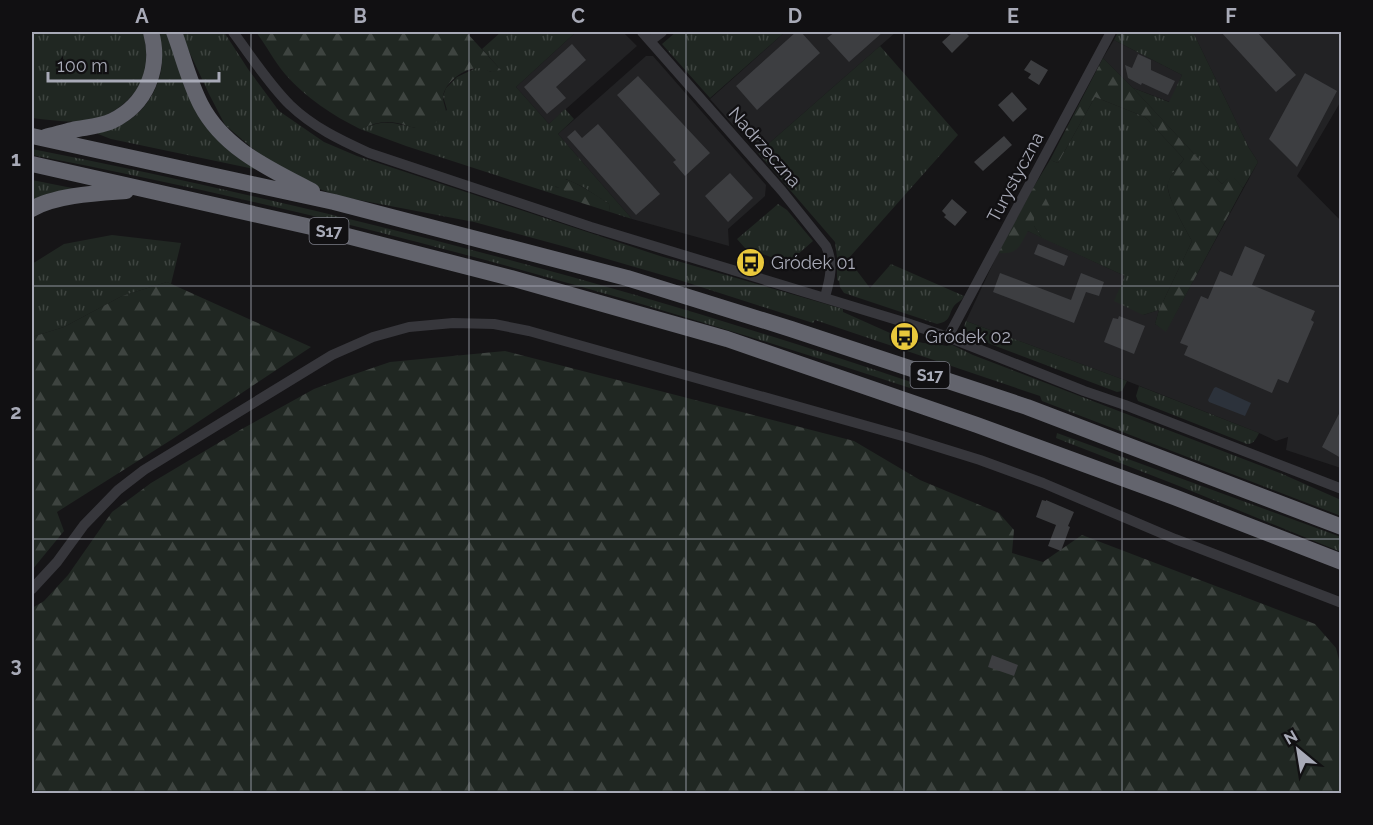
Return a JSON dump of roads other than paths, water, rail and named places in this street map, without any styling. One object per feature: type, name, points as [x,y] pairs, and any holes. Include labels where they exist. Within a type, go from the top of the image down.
[{"type":"highway","points":[[37,137],[105,124],[132,108],[141,99],[151,78],[155,55],[151,32]]},
{"type":"highway","points":[[174,32],[201,105],[208,117],[225,136],[261,165],[334,202]]},
{"type":"highway","name":"S17","points":[[37,137],[334,202],[627,278],[1027,407],[1341,526]]},
{"type":"highway","name":"S17","points":[[32,164],[320,229],[511,278],[727,339],[988,429],[1174,497],[1341,562]]},
{"type":"highway","points":[[32,209],[60,199],[98,193],[145,190]]},
{"type":"street","points":[[233,32],[272,85],[290,105],[313,124],[369,153],[591,227],[825,297],[948,338],[1341,489]]},
{"type":"street","name":"Nadrzeczna","points":[[642,32],[787,196],[826,246],[831,260],[832,273],[825,297]]},
{"type":"street","points":[[650,41],[662,32]]},
{"type":"street","name":"Turystyczna","points":[[948,338],[1111,32]]},
{"type":"street","points":[[32,589],[57,562],[84,525],[118,490],[144,470],[332,355],[373,338],[410,327],[453,323],[494,324],[529,331],[980,460],[1043,483],[1175,539],[1341,603]]},
{"type":"place","name":"Gródek 01","points":[[750,262]]},
{"type":"place","name":"Gródek 02","points":[[904,336]]}]
